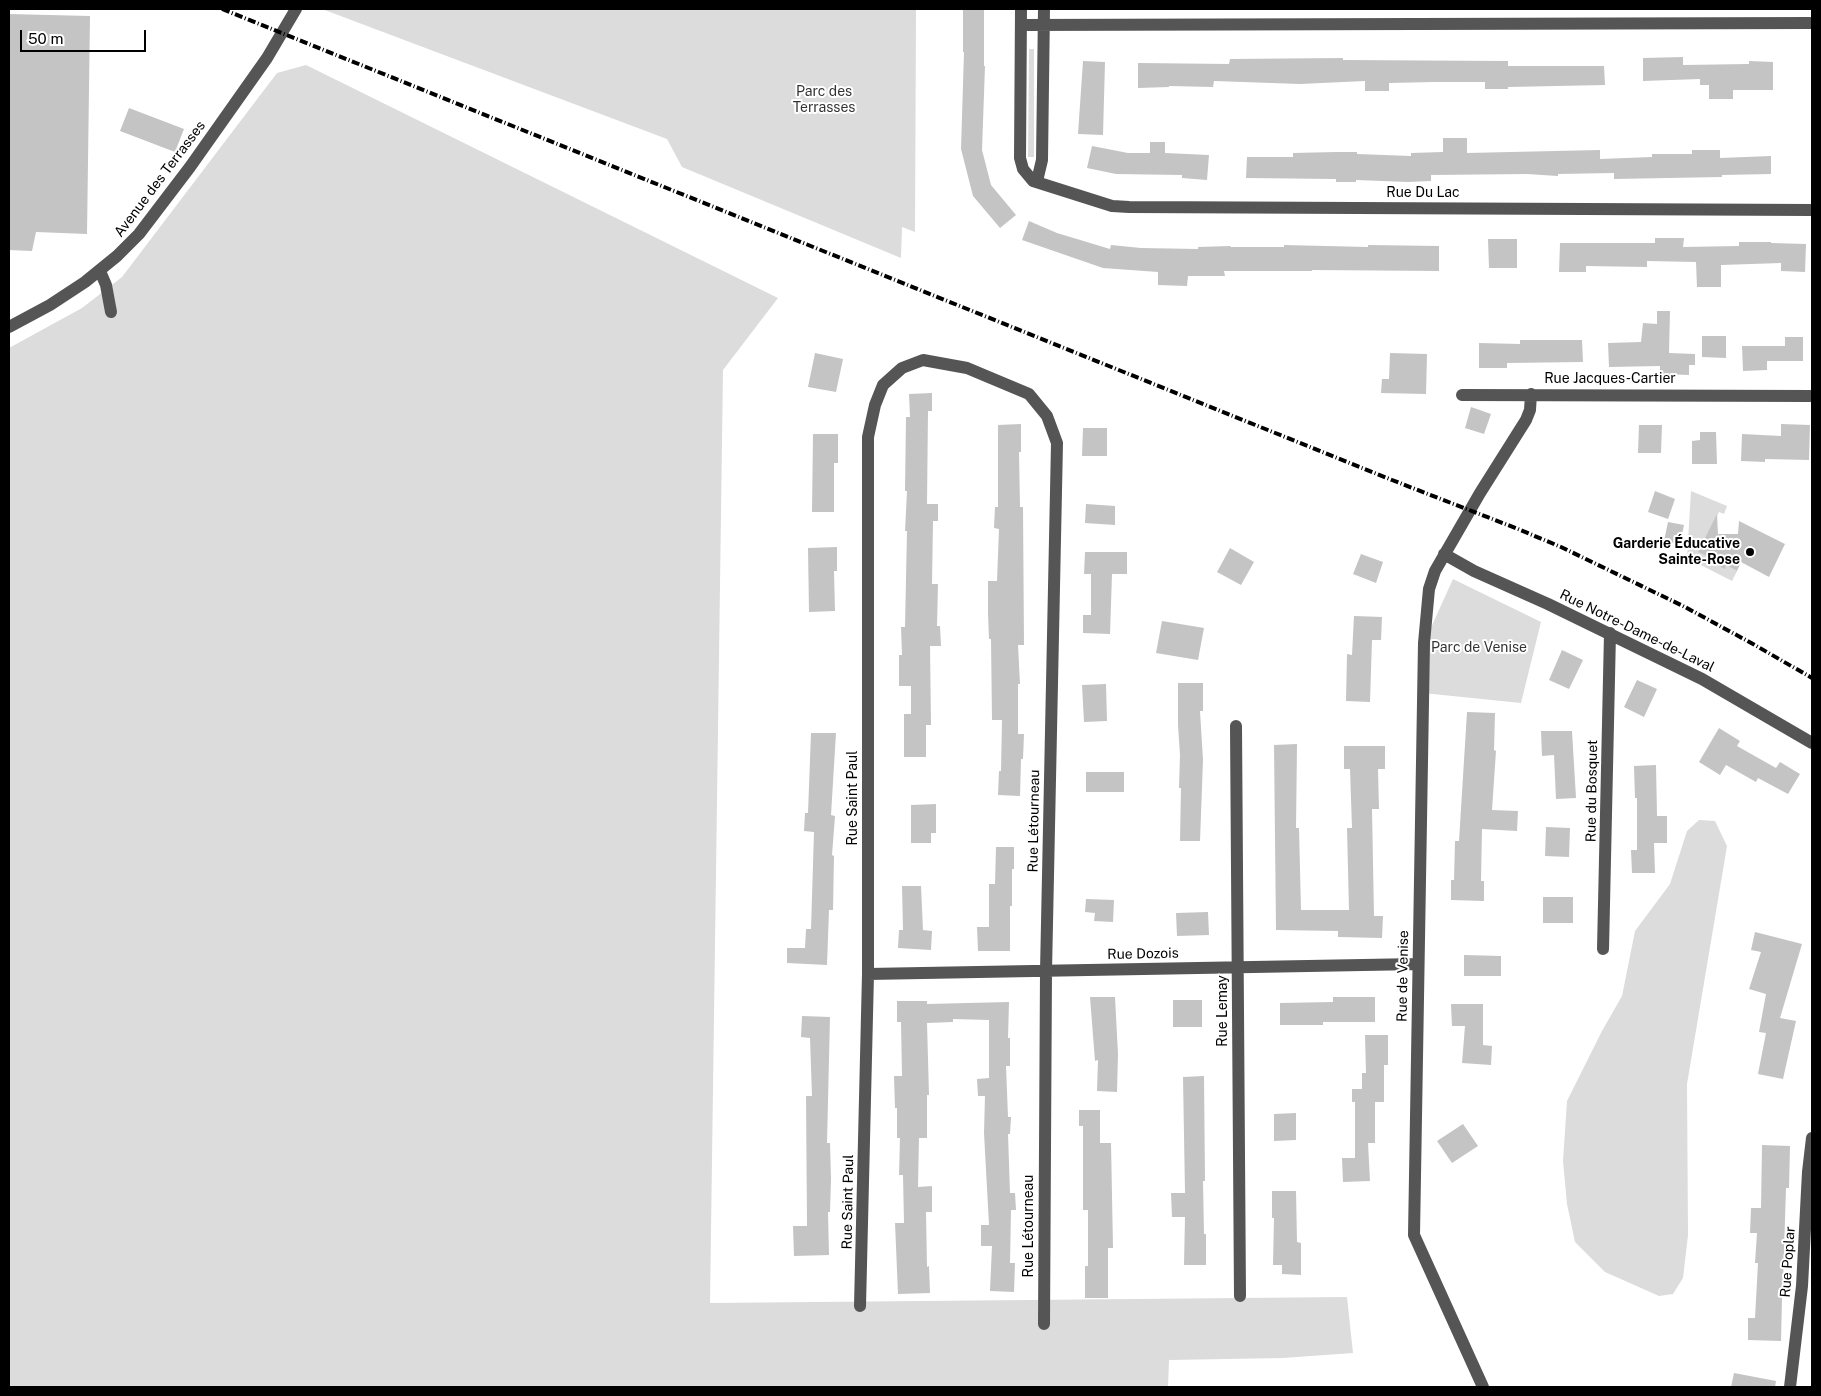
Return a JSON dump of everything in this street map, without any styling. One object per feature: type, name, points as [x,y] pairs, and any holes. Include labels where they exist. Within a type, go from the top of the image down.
[{"type":"street","name":"Avenue des Terrasses","points":[[9,328],[62,297],[100,271],[130,244],[159,210],[267,58],[296,9]]},
{"type":"street","points":[[1021,9],[1020,158],[1025,173],[1037,181],[1042,160],[1044,9]]},
{"type":"street","points":[[1021,25],[1812,23]]},
{"type":"street","name":"Rue Du Lac","points":[[1037,181],[1120,207],[1812,210]]},
{"type":"street","points":[[100,271],[106,285],[111,312]]},
{"type":"street","name":"Rue Saint Paul","points":[[860,1306],[868,974],[868,437],[875,405],[883,385],[902,368],[923,360],[967,368]]},
{"type":"street","name":"Rue Létourneau","points":[[967,368],[1029,394],[1047,416],[1057,443],[1046,971],[1044,1324]]},
{"type":"street","points":[[1462,395],[1531,394]]},
{"type":"street","name":"Rue Jacques-Cartier","points":[[1444,554],[1529,414],[1531,394],[1812,396]]},
{"type":"street","name":"Rue Notre-Dame-de-Laval","points":[[1444,554],[1474,571],[1610,633],[1702,679],[1812,743]]},
{"type":"street","name":"Rue de Venise","points":[[1444,554],[1435,571],[1429,589],[1424,643],[1414,1235],[1483,1387]]},
{"type":"street","name":"Rue du Bosquet","points":[[1603,949],[1610,633]]},
{"type":"street","name":"Rue Lemay","points":[[1236,726],[1240,1296]]},
{"type":"street","name":"Rue Dozois","points":[[868,974],[1418,964]]},
{"type":"street","name":"Rue Poplar","points":[[1790,1387],[1807,1288],[1808,1172],[1812,1138]]},
{"type":"green space","name":"Parc des Terrasses","points":[[322,9],[916,9],[915,232],[902,227],[901,258],[682,167],[667,139]]},
{"type":"green space","points":[[1029,49],[1034,49],[1034,157],[1028,157]]},
{"type":"green space","points":[[306,65],[778,298],[723,370],[710,1303],[1347,1297],[1353,1353],[1283,1358],[1169,1360],[1168,1387],[9,1387],[9,348],[82,308],[122,277],[277,73]]},
{"type":"green space","points":[[1691,491],[1727,506],[1724,514],[1719,512],[1699,552],[1709,557],[1708,560],[1725,568],[1726,565],[1737,571],[1732,581],[1687,558]]},
{"type":"green space","name":"Parc de Venise","points":[[1453,579],[1541,622],[1521,703],[1423,693],[1424,643]]},
{"type":"green space","points":[[1699,820],[1715,821],[1727,846],[1687,1084],[1688,1235],[1683,1278],[1673,1294],[1659,1296],[1605,1272],[1575,1242],[1567,1204],[1563,1161],[1567,1101],[1622,996],[1635,931],[1670,884],[1687,831]]},
{"type":"building","points":[[963,9],[984,9],[985,66],[982,150],[991,185],[1016,215],[1000,228],[973,196],[961,149],[964,52]]},
{"type":"building","points":[[9,14],[90,16],[87,234],[36,232],[32,251],[9,250]]},
{"type":"building","points":[[1683,57],[1683,65],[1749,64],[1749,61],[1773,62],[1773,90],[1733,90],[1733,99],[1709,99],[1709,85],[1700,85],[1700,79],[1643,81],[1643,58]]},
{"type":"building","points":[[1343,58],[1343,60],[1508,61],[1508,66],[1604,66],[1605,85],[1485,89],[1485,82],[1389,83],[1389,91],[1365,91],[1365,81],[1300,84],[1214,81],[1213,87],[1169,86],[1138,88],[1138,63],[1229,64],[1230,59]]},
{"type":"building","points":[[1083,61],[1105,62],[1103,135],[1078,134]]},
{"type":"building","points":[[129,108],[184,129],[175,152],[120,131]]},
{"type":"building","points":[[1443,138],[1467,138],[1467,153],[1600,150],[1600,159],[1652,157],[1652,154],[1692,154],[1692,150],[1720,150],[1720,158],[1771,156],[1771,174],[1614,179],[1614,173],[1558,174],[1558,176],[1527,174],[1431,175],[1431,181],[1408,182],[1356,180],[1356,182],[1336,182],[1336,179],[1246,178],[1247,157],[1293,157],[1293,153],[1336,152],[1411,156],[1411,153],[1443,152]]},
{"type":"building","points":[[1150,142],[1165,142],[1165,153],[1209,155],[1207,180],[1182,178],[1182,175],[1116,174],[1087,168],[1092,146],[1128,153],[1150,153]]},
{"type":"building","points":[[1029,221],[1057,233],[1110,249],[1111,245],[1141,248],[1198,249],[1198,247],[1230,246],[1284,247],[1284,245],[1439,246],[1439,271],[1224,271],[1225,276],[1188,276],[1187,286],[1158,285],[1158,272],[1103,268],[1022,240]]},
{"type":"building","points":[[1655,238],[1684,238],[1683,247],[1739,246],[1739,242],[1806,244],[1805,272],[1781,271],[1781,263],[1721,265],[1721,287],[1697,287],[1696,262],[1647,261],[1647,267],[1586,266],[1586,272],[1559,272],[1560,243],[1655,243]]},
{"type":"building","points":[[1488,239],[1517,239],[1517,268],[1489,268]]},
{"type":"building","points":[[1657,311],[1670,311],[1669,353],[1695,354],[1695,365],[1689,365],[1689,375],[1660,374],[1660,366],[1609,367],[1608,343],[1641,342],[1643,323],[1657,324]]},
{"type":"building","points":[[1702,336],[1726,336],[1726,358],[1702,357]]},
{"type":"building","points":[[1785,337],[1803,337],[1803,361],[1767,361],[1767,370],[1743,371],[1742,346],[1785,346]]},
{"type":"building","points":[[1520,340],[1582,340],[1583,362],[1507,363],[1507,368],[1479,368],[1479,343],[1520,344]]},
{"type":"building","points":[[815,353],[843,359],[836,392],[808,387]]},
{"type":"building","points":[[1390,353],[1427,354],[1426,394],[1381,393],[1382,379],[1389,379]]},
{"type":"building","points":[[932,393],[932,411],[928,411],[927,504],[938,504],[938,521],[933,521],[932,584],[938,584],[937,626],[940,626],[941,646],[930,646],[931,725],[926,725],[926,757],[904,757],[904,714],[911,714],[911,686],[899,686],[899,655],[902,655],[901,627],[905,627],[907,531],[905,531],[907,491],[905,491],[906,417],[910,417],[909,394]]},
{"type":"building","points":[[1471,407],[1491,414],[1484,434],[1465,428]]},
{"type":"building","points":[[1021,424],[1021,452],[1019,452],[1020,507],[1023,507],[1024,645],[1018,645],[1020,684],[1018,684],[1018,734],[1024,734],[1020,796],[998,795],[999,771],[1001,771],[1002,720],[992,720],[988,581],[997,581],[999,529],[994,528],[995,507],[998,507],[998,425]]},
{"type":"building","points":[[1781,424],[1810,425],[1809,460],[1765,459],[1765,462],[1741,461],[1742,434],[1781,436]]},
{"type":"building","points":[[1639,425],[1662,425],[1661,453],[1638,453]]},
{"type":"building","points":[[1083,428],[1107,428],[1107,456],[1082,456]]},
{"type":"building","points":[[1700,432],[1716,432],[1717,464],[1692,464],[1692,441],[1700,440]]},
{"type":"building","points":[[813,434],[838,434],[838,463],[834,463],[834,512],[812,512]]},
{"type":"building","points":[[1655,491],[1675,499],[1668,519],[1648,512]]},
{"type":"building","points":[[1086,504],[1115,506],[1115,525],[1085,523]]},
{"type":"building","points":[[1717,514],[1718,534],[1738,534],[1739,521],[1785,544],[1769,577],[1741,562],[1737,571],[1726,565],[1725,569],[1708,560],[1709,557],[1698,552]]},
{"type":"building","points":[[1668,522],[1684,525],[1680,544],[1664,541]]},
{"type":"building","points":[[837,547],[837,571],[834,571],[835,611],[809,612],[808,548]]},
{"type":"building","points":[[1230,548],[1254,562],[1241,585],[1217,572]]},
{"type":"building","points":[[1085,552],[1127,552],[1127,574],[1112,574],[1110,634],[1083,633],[1083,615],[1091,615],[1091,574],[1084,574]]},
{"type":"building","points":[[1361,554],[1383,562],[1376,583],[1353,574]]},
{"type":"building","points":[[1354,616],[1382,617],[1381,640],[1372,640],[1370,702],[1346,701],[1347,654],[1352,655]]},
{"type":"building","points":[[1162,621],[1204,628],[1198,660],[1156,653]]},
{"type":"building","points":[[1562,650],[1583,660],[1569,689],[1549,680]]},
{"type":"building","points":[[1637,680],[1657,689],[1644,717],[1624,707]]},
{"type":"building","points":[[1178,683],[1203,683],[1203,711],[1200,711],[1203,760],[1200,841],[1180,841],[1181,788],[1179,788]]},
{"type":"building","points":[[1106,684],[1107,721],[1084,722],[1082,685]]},
{"type":"building","points":[[1467,712],[1495,713],[1494,750],[1496,751],[1492,810],[1518,811],[1517,831],[1482,829],[1481,881],[1484,881],[1484,901],[1451,900],[1451,880],[1454,880],[1455,841],[1459,841]]},
{"type":"building","points":[[1719,728],[1740,741],[1737,746],[1776,768],[1780,762],[1800,774],[1788,794],[1758,778],[1756,782],[1726,765],[1720,775],[1699,762]]},
{"type":"building","points":[[1541,731],[1572,731],[1576,798],[1556,799],[1554,755],[1542,756]]},
{"type":"building","points":[[811,733],[836,733],[831,815],[835,816],[832,855],[834,856],[833,910],[829,910],[827,965],[787,963],[787,948],[805,948],[806,929],[811,929],[814,832],[804,831],[805,813],[808,813]]},
{"type":"building","points":[[1297,744],[1296,828],[1299,828],[1301,910],[1349,910],[1347,828],[1352,828],[1350,769],[1344,769],[1344,746],[1385,746],[1385,769],[1378,769],[1379,809],[1372,809],[1374,916],[1383,916],[1382,938],[1338,937],[1338,931],[1276,930],[1274,745]]},
{"type":"building","points":[[1656,765],[1657,816],[1667,816],[1667,843],[1654,843],[1655,873],[1632,873],[1631,850],[1637,850],[1637,798],[1635,798],[1634,766]]},
{"type":"building","points":[[1086,772],[1124,772],[1124,792],[1086,792]]},
{"type":"building","points":[[936,804],[936,833],[931,833],[931,843],[911,843],[911,805]]},
{"type":"building","points":[[1546,827],[1570,828],[1569,857],[1545,856]]},
{"type":"building","points":[[996,847],[1014,847],[1012,906],[1010,906],[1010,951],[978,951],[977,927],[989,927],[989,884],[995,884]]},
{"type":"building","points":[[902,886],[921,886],[923,930],[932,931],[931,950],[898,948],[899,930],[903,930]]},
{"type":"building","points":[[1543,897],[1573,897],[1573,923],[1543,923]]},
{"type":"building","points":[[1086,899],[1114,900],[1113,922],[1094,921],[1095,913],[1085,912]]},
{"type":"building","points":[[1208,912],[1209,935],[1177,936],[1176,913]]},
{"type":"building","points":[[1755,932],[1802,944],[1780,1018],[1796,1021],[1783,1079],[1758,1074],[1766,1033],[1759,1032],[1766,994],[1749,989],[1761,952],[1751,950]]},
{"type":"building","points":[[1464,955],[1501,956],[1501,976],[1464,976]]},
{"type":"building","points":[[1090,997],[1115,997],[1118,1054],[1117,1092],[1097,1091],[1098,1060],[1095,1061]]},
{"type":"building","points":[[1333,997],[1375,997],[1375,1022],[1323,1022],[1323,1025],[1280,1025],[1280,1003],[1333,1002]]},
{"type":"building","points":[[1173,1000],[1202,1000],[1202,1027],[1173,1027]]},
{"type":"building","points":[[897,1001],[927,1001],[927,1004],[1009,1002],[1008,1038],[1010,1038],[1010,1066],[1006,1066],[1008,1117],[1011,1117],[1010,1134],[1008,1134],[1010,1193],[1015,1193],[1016,1210],[1011,1210],[1010,1263],[1015,1263],[1014,1292],[990,1291],[992,1246],[981,1246],[981,1225],[989,1225],[984,1133],[985,1096],[978,1096],[977,1079],[989,1078],[989,1020],[953,1019],[953,1022],[927,1023],[929,1095],[927,1095],[927,1138],[919,1138],[918,1187],[932,1186],[932,1212],[926,1212],[927,1267],[929,1266],[930,1293],[898,1294],[895,1223],[904,1223],[903,1175],[899,1175],[900,1138],[897,1138],[897,1108],[895,1108],[894,1076],[902,1076],[901,1022],[897,1022]]},
{"type":"building","points":[[1451,1004],[1483,1004],[1483,1045],[1492,1046],[1491,1065],[1462,1063],[1465,1026],[1452,1026]]},
{"type":"building","points":[[802,1016],[830,1017],[827,1143],[830,1143],[831,1179],[830,1212],[828,1212],[829,1255],[794,1256],[793,1226],[807,1226],[806,1096],[812,1096],[810,1038],[801,1037]]},
{"type":"building","points":[[1365,1035],[1388,1035],[1388,1065],[1384,1065],[1384,1102],[1375,1102],[1375,1143],[1368,1143],[1370,1181],[1343,1182],[1342,1158],[1355,1158],[1355,1102],[1352,1102],[1352,1089],[1362,1089],[1362,1073],[1366,1073]]},
{"type":"building","points":[[1204,1076],[1205,1181],[1203,1181],[1206,1265],[1184,1265],[1185,1217],[1172,1217],[1171,1193],[1185,1193],[1183,1077]]},
{"type":"building","points":[[1079,1110],[1100,1110],[1100,1143],[1111,1143],[1113,1248],[1108,1248],[1108,1298],[1085,1298],[1085,1266],[1088,1266],[1088,1210],[1083,1210],[1083,1126],[1079,1126]]},
{"type":"building","points":[[1296,1113],[1296,1140],[1274,1141],[1274,1114]]},
{"type":"building","points":[[1463,1124],[1478,1146],[1452,1163],[1437,1141]]},
{"type":"building","points":[[1762,1145],[1790,1146],[1789,1188],[1786,1188],[1783,1283],[1788,1283],[1787,1297],[1782,1297],[1781,1341],[1748,1340],[1748,1318],[1755,1318],[1758,1263],[1755,1263],[1757,1233],[1750,1233],[1751,1208],[1761,1208]]},
{"type":"building","points":[[1272,1191],[1296,1191],[1297,1242],[1301,1243],[1301,1275],[1282,1274],[1282,1265],[1273,1265],[1274,1218],[1272,1218]]},
{"type":"building","points":[[1734,1373],[1776,1381],[1775,1387],[1731,1387]]},
{"type":"railway","points":[[222,9],[1561,547],[1685,607],[1812,678]]},
{"type":"place","name":"Garderie Éducative Sainte-Rose","points":[[1750,552]]}]
